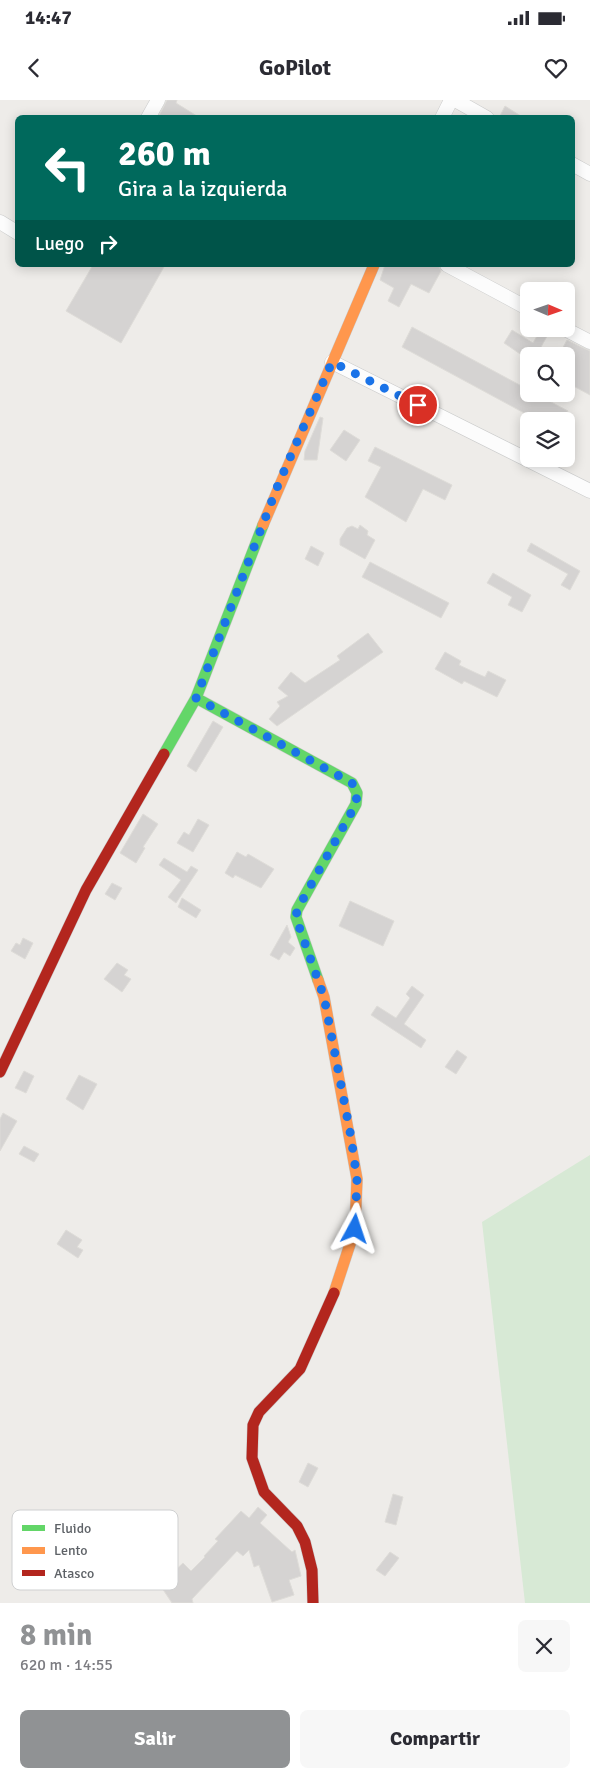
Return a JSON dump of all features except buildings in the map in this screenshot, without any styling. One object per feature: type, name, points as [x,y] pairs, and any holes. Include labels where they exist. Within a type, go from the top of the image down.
[{"type":"street","points":[[150,115],[158,100]]},
{"type":"street","points":[[444,115],[451,100]]},
{"type":"street","points":[[455,100],[482,115]]},
{"type":"street","points":[[575,166],[590,174]]},
{"type":"street","points":[[0,222],[15,231]]},
{"type":"street","points":[[0,1072],[86,890],[196,698],[278,485],[373,267]]},
{"type":"street","points":[[451,267],[520,304]]},
{"type":"street","points":[[575,334],[590,342]]},
{"type":"street","points":[[332,362],[590,491]]},
{"type":"street","points":[[196,698],[352,783],[357,793],[356,804],[297,910],[296,918],[324,997],[351,1137],[357,1179],[355,1229],[335,1290],[304,1362],[300,1369],[259,1412],[253,1425],[252,1439],[252,1458],[264,1492],[297,1526],[306,1542],[312,1570],[313,1603]]},
{"type":"green space","points":[[590,1155],[590,1603],[525,1603],[482,1222]]},
{"type":"traffic: fast","points":[[164,754],[196,698],[263,525]]},
{"type":"traffic: fast","points":[[196,698],[352,783],[357,793],[356,804],[297,910],[296,917],[318,980]]},
{"type":"traffic: slow","points":[[263,525],[373,267]]},
{"type":"traffic: slow","points":[[318,980],[324,997],[357,1179],[355,1229],[334,1293]]},
{"type":"traffic: jam","points":[[0,1072],[86,890],[164,754]]},
{"type":"traffic: jam","points":[[313,1603],[312,1570],[305,1542],[297,1526],[264,1492],[252,1458],[253,1425],[259,1412],[300,1369],[334,1293]]},
{"type":"route","points":[[355,1229],[357,1179],[351,1137],[324,997],[296,918],[297,910],[356,804],[357,793],[352,783],[196,698],[278,485],[332,362],[418,405]]}]
